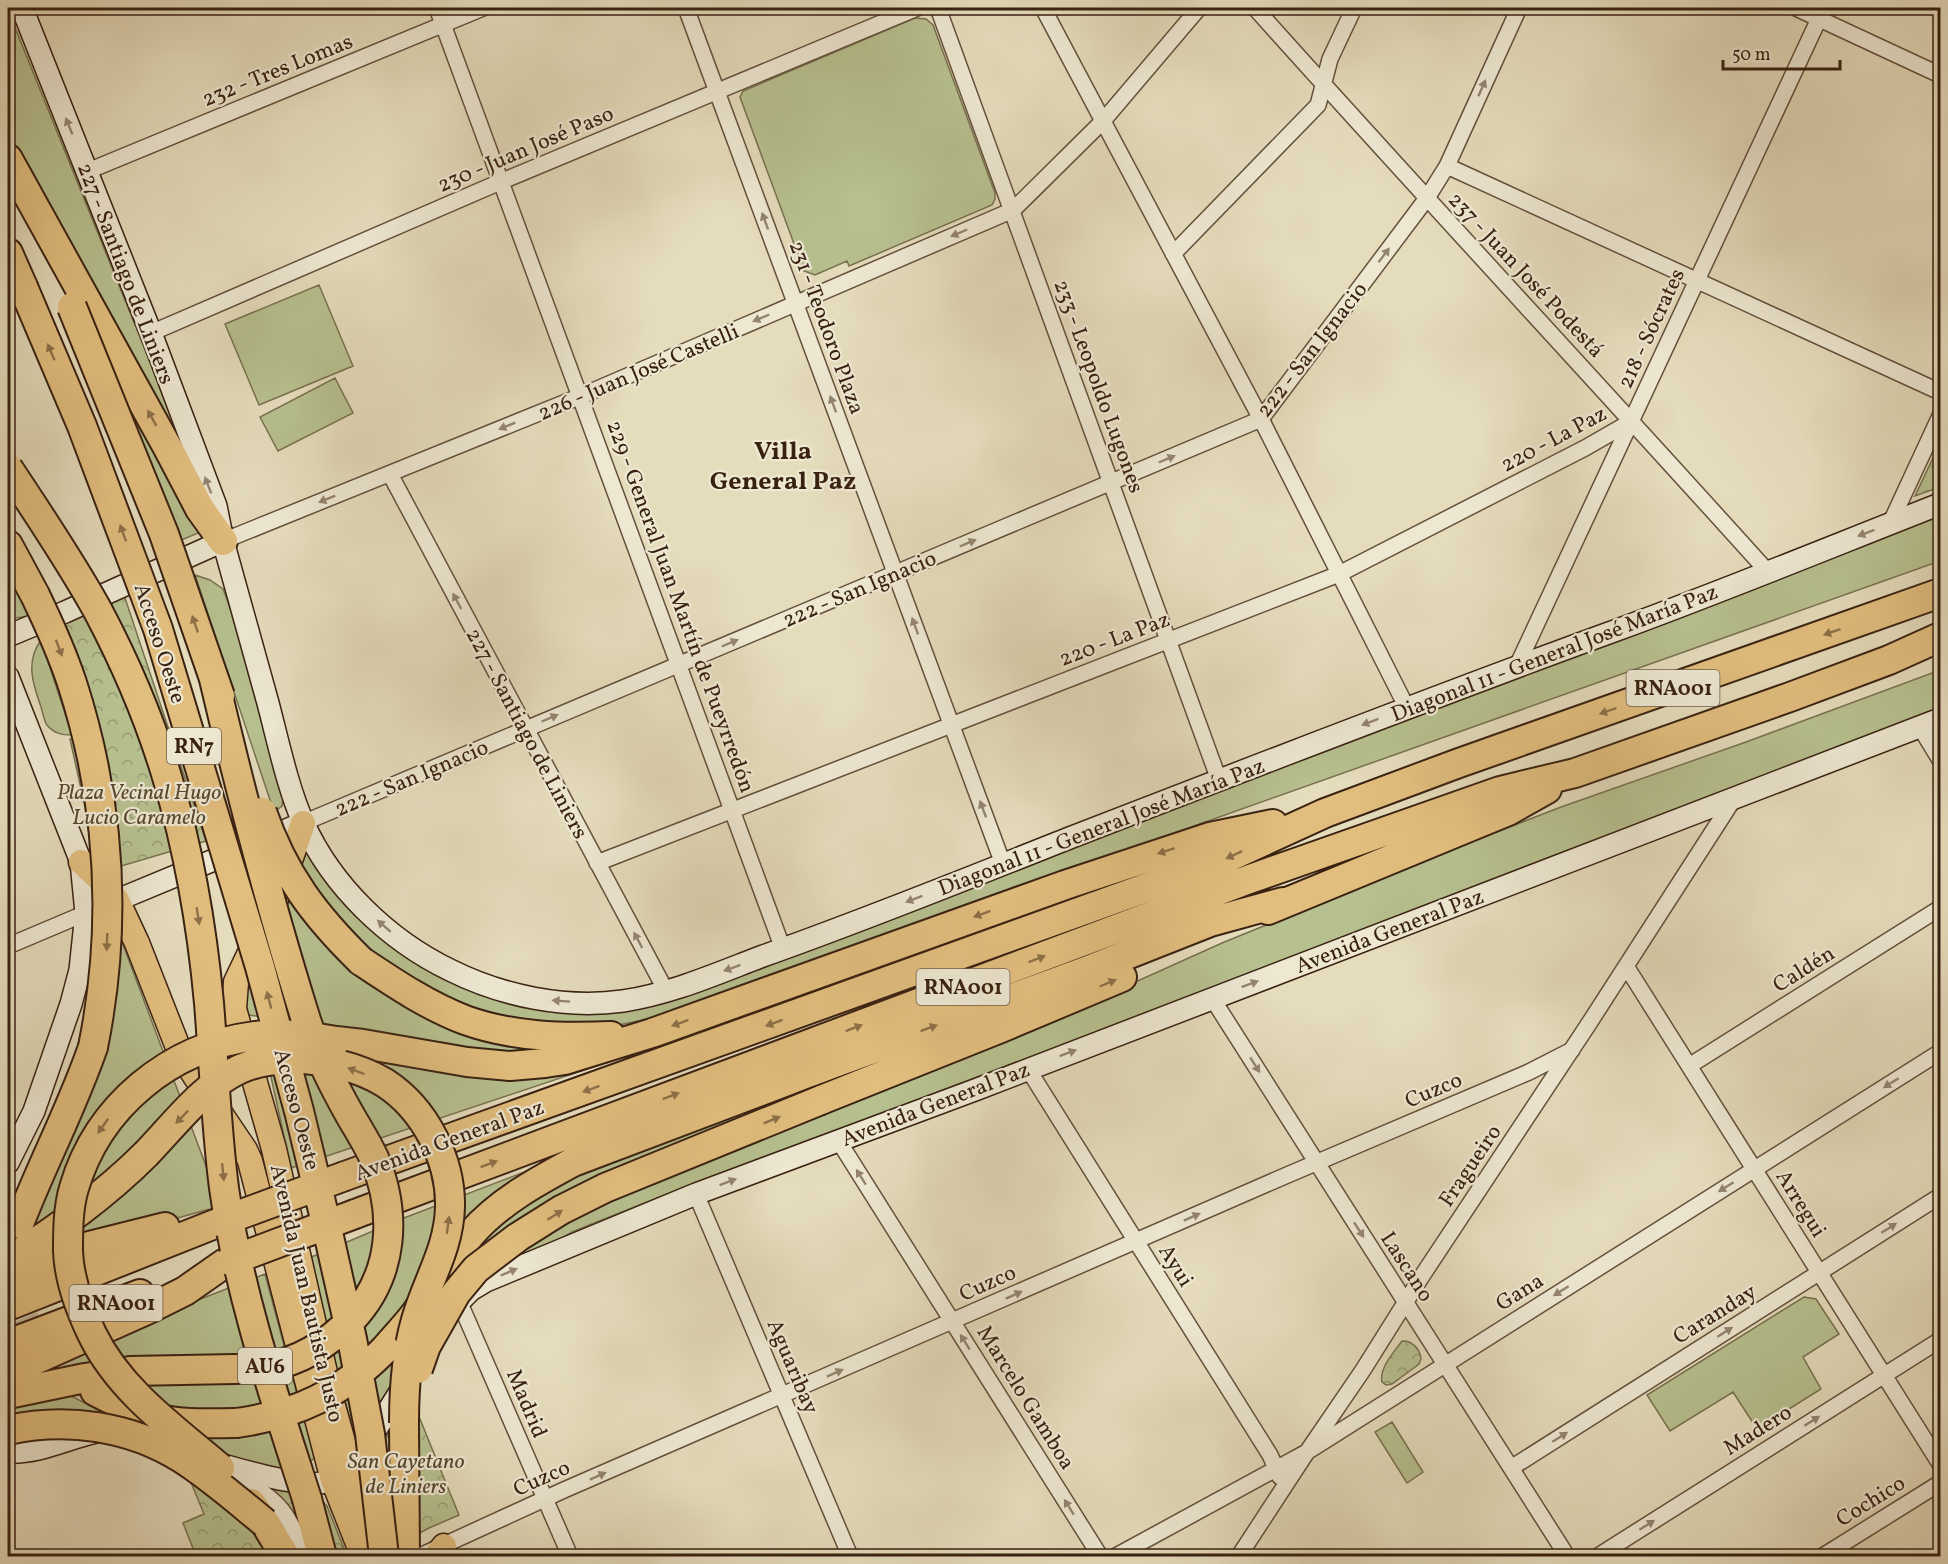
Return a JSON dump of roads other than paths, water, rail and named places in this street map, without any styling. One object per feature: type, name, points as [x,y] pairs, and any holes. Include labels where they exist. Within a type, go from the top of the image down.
[{"type":"highway","points":[[8,159],[200,508],[223,541]]},
{"type":"highway","points":[[8,166],[72,307],[164,534],[214,679],[282,860],[317,915],[362,961],[402,989],[466,1020],[511,1032],[578,1037],[652,1033]]},
{"type":"highway","name":"Acceso Oeste","points":[[8,253],[82,426],[158,629],[260,967],[326,1219],[352,1339],[370,1434],[386,1557]]},
{"type":"highway","name":"Acceso Oeste","points":[[8,468],[67,559],[98,612],[130,677],[154,737],[167,778],[188,859],[201,936],[221,1154],[222,1226]]},
{"type":"highway","points":[[8,545],[55,638],[72,681],[85,726],[96,771],[103,818],[108,911],[107,957],[102,1004],[93,1047],[74,1098],[13,1216]]},
{"type":"highway","points":[[1887,612],[1941,586]]},
{"type":"highway","name":"Avenida General Paz","points":[[8,1306],[222,1226],[345,1176],[1208,866],[1325,813],[1459,763],[1941,593]]},
{"type":"highway","name":"Avenida General Paz","points":[[8,1344],[1247,880],[1500,791],[1575,773],[1889,660],[1941,638]]},
{"type":"highway","points":[[1889,660],[1941,646]]},
{"type":"highway","points":[[8,1394],[130,1371],[266,1368],[293,1360],[338,1334],[360,1311],[376,1287],[385,1261],[389,1232],[388,1209],[382,1182],[373,1157],[326,1070],[307,1023],[242,795],[214,679]]},
{"type":"highway","points":[[404,1424],[414,1378],[426,1346],[456,1293],[476,1269],[491,1256],[561,1210],[605,1188],[1001,1028],[1159,961],[1283,902],[1509,811],[1575,773]]},
{"type":"highway","points":[[285,1557],[241,1489],[220,1468],[153,1412],[106,1359],[88,1324],[73,1282],[68,1253],[71,1207],[73,1190],[81,1166],[93,1141],[118,1107],[156,1073],[178,1060],[203,1050],[228,1041],[255,1036],[300,1035],[467,1062],[510,1066],[566,1060],[652,1033],[988,912],[1198,841],[1325,813]]},
{"type":"highway","points":[[95,1391],[127,1407],[162,1419],[191,1423],[236,1423],[278,1416],[317,1400],[354,1378],[385,1349],[415,1313],[472,1233],[510,1200],[533,1184],[573,1162],[1086,971],[1210,922],[1283,902]]},
{"type":"highway","points":[[8,1262],[81,1212],[123,1177],[205,1093],[223,1078],[240,1069],[273,1059],[304,1059],[329,1062],[354,1069],[385,1083],[408,1103],[426,1124],[445,1166],[450,1207],[441,1257],[416,1319],[408,1354],[404,1389],[405,1557]]},
{"type":"highway","points":[[8,1276],[89,1246],[164,1227],[222,1226]]},
{"type":"highway","name":"AU6","points":[[222,1226],[307,1498],[322,1557]]},
{"type":"highway","points":[[8,1372],[149,1310],[185,1291],[227,1262]]},
{"type":"highway","points":[[8,1430],[38,1425],[68,1425],[99,1427],[129,1434],[179,1457],[265,1523]]},
{"type":"main road","name":"Avenida Juan Bautista Justo","points":[[303,823],[281,887],[236,982],[234,1009],[274,1149],[331,1399],[341,1474],[386,1557]]},
{"type":"main road","name":"Avenida Juan Bautista Justo","points":[[81,862],[117,900],[133,933],[179,1050],[242,1144],[250,1161],[363,1557]]},
{"type":"street","name":"229 - General Juan Martín de Pueyrredón","points":[[437,8],[783,949]]},
{"type":"street","name":"232 - Tres Lomas","points":[[88,171],[483,8]]},
{"type":"street","name":"231 - Teodoro Plaza","points":[[686,8],[1003,864]]},
{"type":"street","name":"230 - Juan José Paso","points":[[151,333],[500,182],[917,8]]},
{"type":"street","name":"233 - Leopoldo Lugones","points":[[938,8],[1219,780]]},
{"type":"street","points":[[1042,8],[1261,419],[1407,708]]},
{"type":"street","name":"226 - Juan José Castelli","points":[[8,636],[223,541],[581,396],[1013,210],[1103,121],[1199,8]]},
{"type":"street","name":"237 - Juan José Podestá","points":[[1255,8],[1767,571]]},
{"type":"street","points":[[1173,254],[1318,105],[1330,59],[1354,8]]},
{"type":"street","name":"222 - San Ignacio","points":[[8,946],[1261,419],[1427,198],[1447,166],[1519,8]]},
{"type":"street","points":[[1796,8],[1821,13],[1941,75]]},
{"type":"street","name":"227 - Santiago de Liniers","points":[[27,9],[216,506],[223,541],[303,823]]},
{"type":"street","name":"218 - Sócrates","points":[[1517,666],[1821,13]]},
{"type":"street","points":[[1447,166],[1941,392]]},
{"type":"street","points":[[1890,524],[1941,416]]},
{"type":"street","name":"220 - La Paz","points":[[597,863],[1339,574],[1575,454],[1632,421]]},
{"type":"street","name":"227 - Santiago de Liniers","points":[[390,474],[666,991]]},
{"type":"street","name":"Diagonal 11 - General José María Paz","points":[[303,823],[340,882],[364,908],[390,932],[449,970],[481,984],[515,994],[584,1003],[619,1002],[666,991],[783,949],[1941,504]]},
{"type":"street","points":[[8,677],[81,862],[86,913],[80,970],[71,1004],[34,1111],[8,1163]]},
{"type":"street","name":"Avenida General Paz","points":[[341,1474],[388,1413],[433,1335],[459,1301],[486,1281],[696,1194],[1941,719]]},
{"type":"street","points":[[1920,727],[1941,760]]},
{"type":"street","name":"Fragueiro","points":[[1239,1557],[1736,797]]},
{"type":"street","name":"Caldén","points":[[1689,1066],[1941,908]]},
{"type":"street","name":"Arregui","points":[[1626,966],[1941,1464]]},
{"type":"street","name":"Lascano","points":[[1212,998],[1567,1557]]},
{"type":"street","name":"Cuzco","points":[[420,1557],[440,1551],[545,1499],[1529,1072],[1572,1050]]},
{"type":"street","name":"Gana","points":[[1116,1557],[1307,1452],[1941,1052]]},
{"type":"street","name":"Ayui","points":[[1028,1069],[1270,1455],[1284,1487]]},
{"type":"street","name":"Marcelo Gamboa","points":[[838,1140],[1101,1557]]},
{"type":"street","name":"Aguaribay","points":[[696,1194],[850,1557]]},
{"type":"street","name":"Caranday","points":[[1510,1468],[1941,1196]]},
{"type":"street","name":"Madrid","points":[[459,1301],[570,1557]]},
{"type":"street","name":"Madero","points":[[1598,1557],[1941,1340]]},
{"type":"street","points":[[8,1462],[78,1436],[107,1431],[134,1432],[160,1440],[213,1462],[265,1492],[289,1519],[305,1557]]},
{"type":"street","points":[[8,1452],[17,1453],[43,1448]]},
{"type":"street","points":[[213,1462],[288,1482],[309,1484],[341,1474]]},
{"type":"street","name":"Cochico","points":[[1823,1557],[1941,1483]]},
{"type":"tunnel","points":[[14,1277],[22,1313],[29,1329],[63,1369],[92,1389]]},
{"type":"district","name":"Villa General Paz","points":[[783,465]]},
{"type":"park label","name":"Plaza Vecinal Hugo Lucio Caramelo","points":[[139,804]]},
{"type":"park label","name":"San Cayetano de Liniers","points":[[406,1472]]}]
